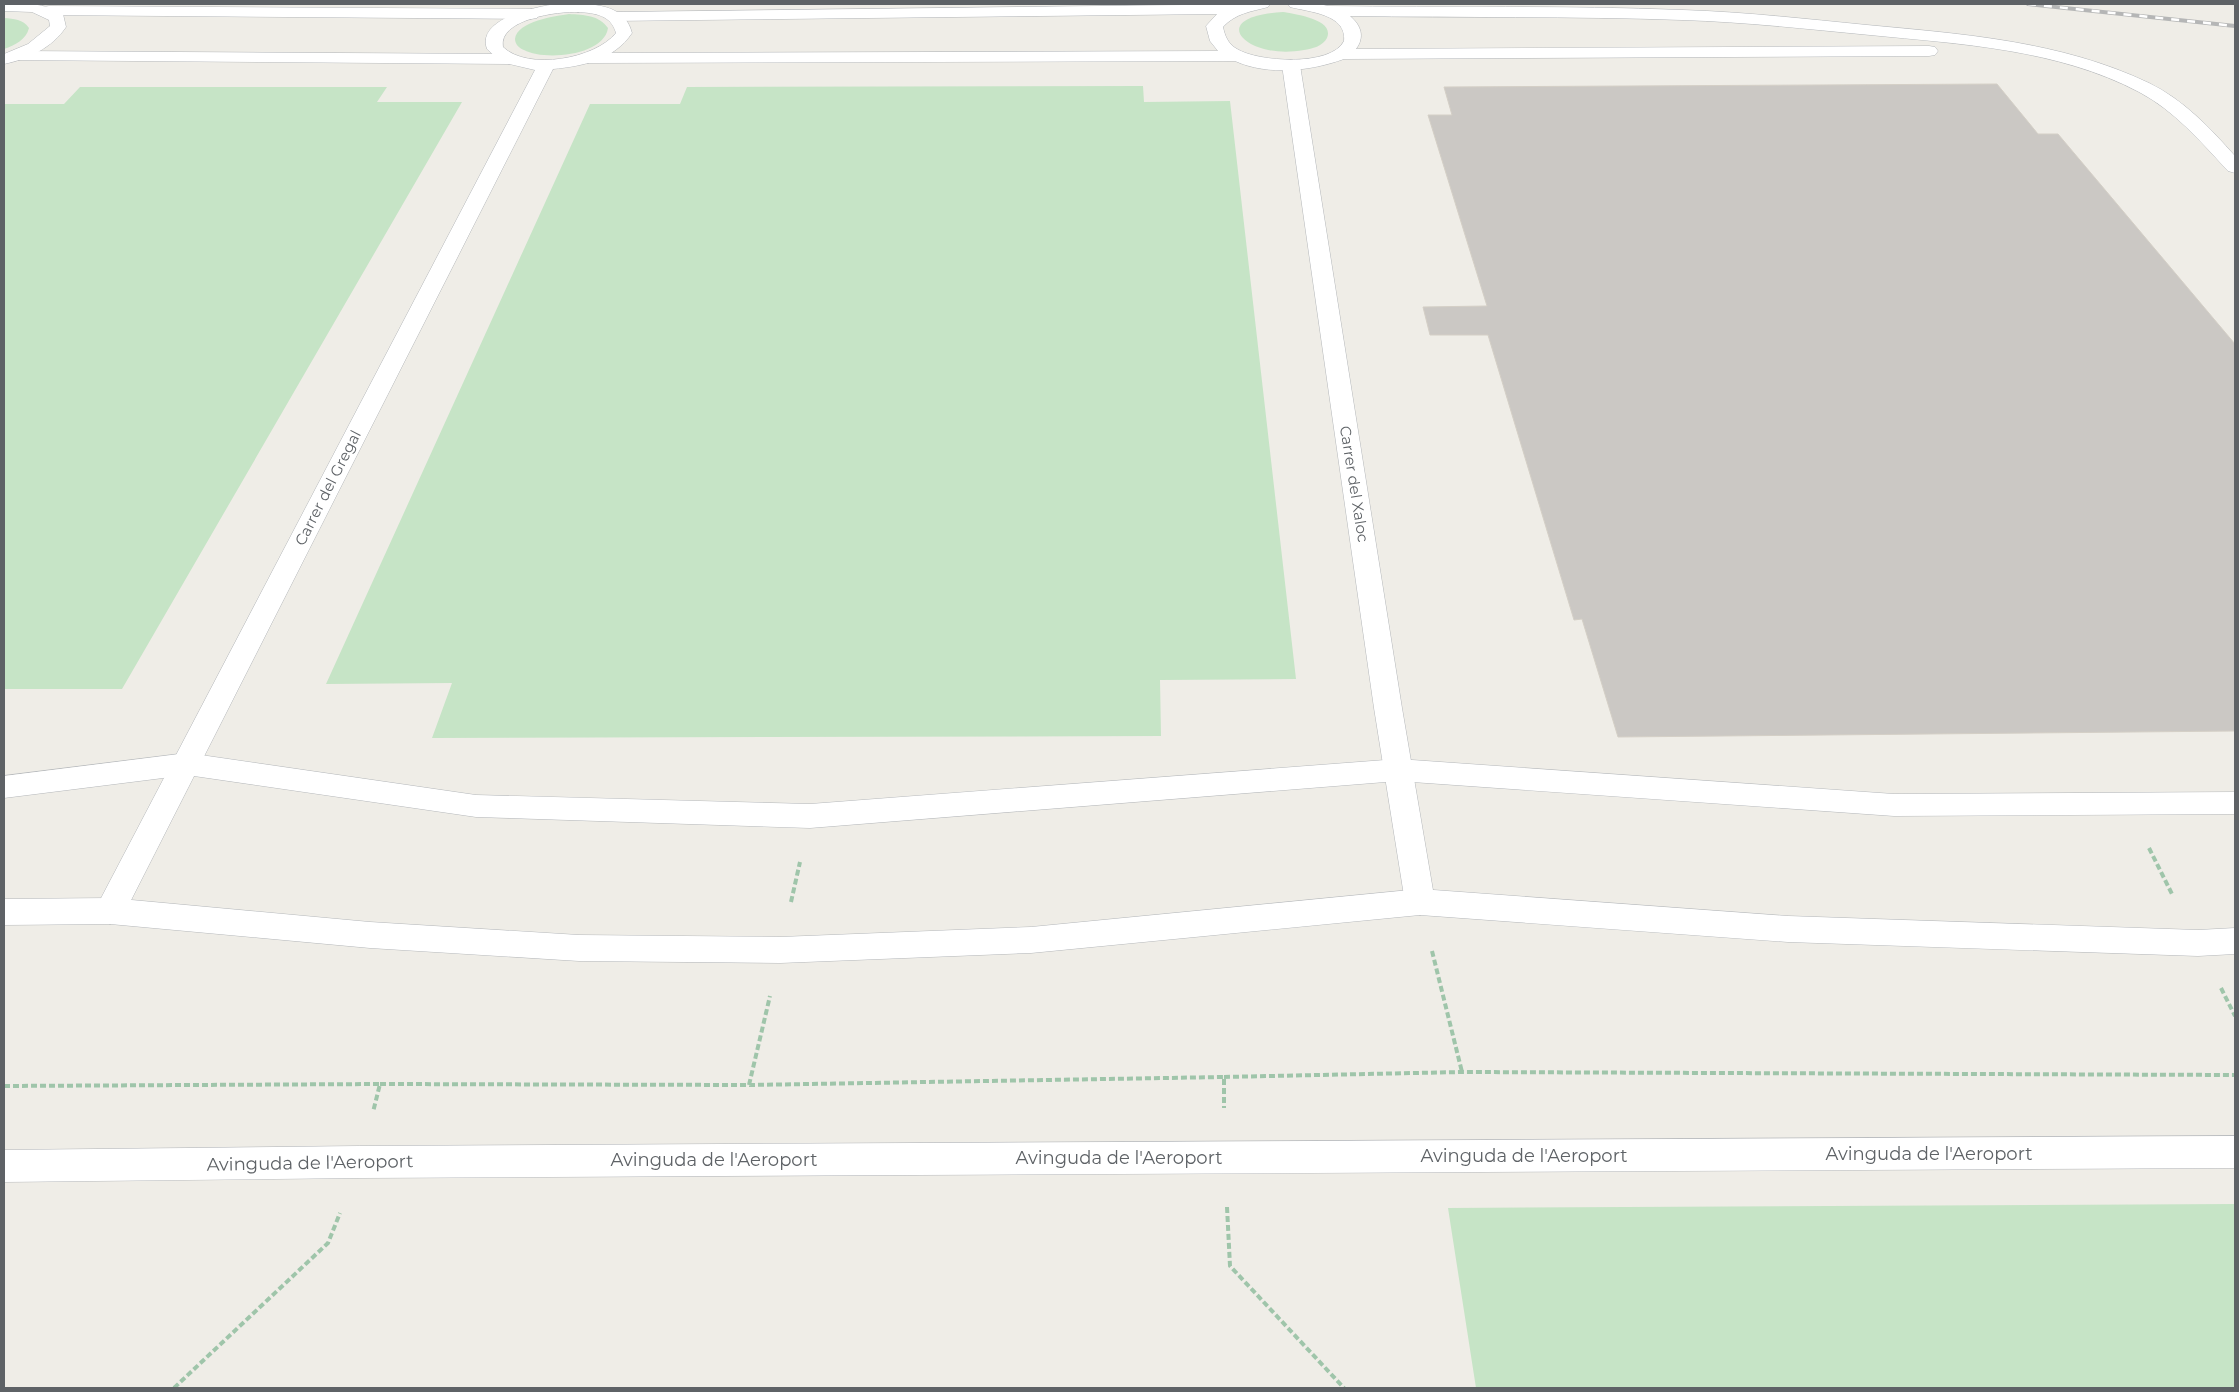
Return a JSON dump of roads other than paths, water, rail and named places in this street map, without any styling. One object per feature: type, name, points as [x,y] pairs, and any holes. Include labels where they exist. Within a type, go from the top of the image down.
[{"type":"street","points":[[617,17],[1237,9],[1262,4]]},
{"type":"street","points":[[1296,4],[1327,11],[1658,14],[1784,21],[1969,40],[2034,50],[2101,69],[2144,88],[2186,114],[2235,168]]},
{"type":"street","points":[[4,6],[34,7],[49,12],[530,14],[570,7],[605,11],[617,17],[623,25],[624,33],[611,47],[588,58],[567,63],[546,64],[526,63],[508,59],[10,58]]},
{"type":"street","points":[[1237,9],[1222,17],[1214,26],[1214,37],[1222,47],[1238,56],[1272,65],[1310,64],[1341,54],[1926,51],[1967,53],[2101,69]]},
{"type":"street","points":[[1327,11],[1341,18],[1351,27],[1354,36],[1351,46],[1341,54]]},
{"type":"street","points":[[10,58],[36,47],[50,37],[58,27],[57,18],[49,12]]},
{"type":"street","points":[[508,59],[498,52],[494,45],[495,36],[502,28],[530,14]]},
{"type":"street","points":[[588,58],[1238,56]]},
{"type":"street","name":"Carrer del Gregal","points":[[110,910],[187,764],[546,64]]},
{"type":"street","name":"Carrer del Xaloc","points":[[1291,65],[1398,770],[1420,902]]},
{"type":"street","points":[[4,787],[187,764],[476,806],[810,816],[1310,775],[1398,770],[1894,805],[2235,803]]},
{"type":"street","points":[[4,912],[110,910],[370,935],[579,948],[780,950],[1031,940],[1420,902],[1788,929],[2198,943],[2235,941]]},
{"type":"street","name":"Avinguda de l'Aeroport","points":[[4,1166],[369,1162],[2235,1152]]},
{"type":"railway","points":[[2028,4],[2235,26]]}]
